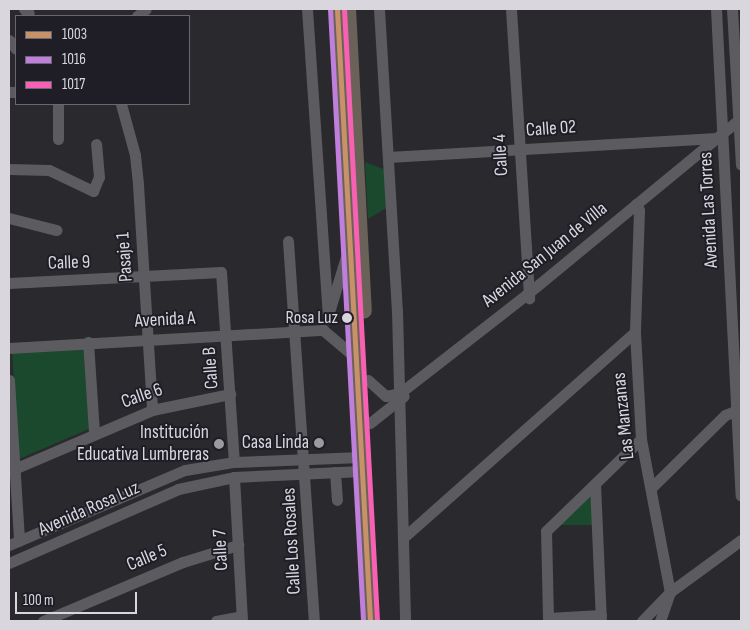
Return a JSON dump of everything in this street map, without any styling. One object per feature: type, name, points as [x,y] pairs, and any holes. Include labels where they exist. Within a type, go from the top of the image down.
[{"type":"highway","points":[[337,9],[370,621]]},
{"type":"highway","points":[[348,9],[382,621]]},
{"type":"street","points":[[307,9],[325,324],[356,358]]},
{"type":"street","points":[[379,9],[400,396],[405,619]]},
{"type":"street","name":"Calle 4","points":[[511,9],[528,297]]},
{"type":"street","name":"Avenida Las Torres","points":[[716,9],[720,137],[739,409],[741,495]]},
{"type":"street","name":"Avenida Las Torres","points":[[732,9],[741,165]]},
{"type":"street","points":[[58,105],[58,139]]},
{"type":"street","name":"Pasaje 1","points":[[121,105],[135,155],[152,410]]},
{"type":"street","name":"Avenida San Juan de Villa","points":[[370,423],[400,396],[528,297],[740,122]]},
{"type":"street","name":"Calle 02","points":[[388,157],[720,137]]},
{"type":"street","points":[[9,169],[49,170],[93,192],[99,177],[96,144]]},
{"type":"street","name":"Las Manzanas","points":[[638,207],[635,332],[641,439],[670,592],[660,621]]},
{"type":"street","points":[[9,218],[56,230]]},
{"type":"street","name":"Calle Los Rosales","points":[[288,242],[306,474],[314,621]]},
{"type":"street","points":[[325,324],[350,247]]},
{"type":"street","points":[[729,255],[741,254]]},
{"type":"street","name":"Calle 9","points":[[9,283],[222,272]]},
{"type":"street","name":"Calle B","points":[[222,272],[234,462]]},
{"type":"street","name":"Avenida A","points":[[9,348],[226,334],[294,332],[325,324]]},
{"type":"street","points":[[403,538],[635,332]]},
{"type":"street","points":[[88,342],[94,432]]},
{"type":"street","points":[[9,380],[14,469],[14,543]]},
{"type":"street","points":[[368,380],[386,396],[400,396]]},
{"type":"street","name":"Calle 6","points":[[14,469],[94,432],[152,410],[230,394]]},
{"type":"street","points":[[651,488],[725,415],[739,409]]},
{"type":"street","points":[[596,484],[601,618],[548,618],[546,531],[641,439]]},
{"type":"street","name":"Avenida Rosa Luz","points":[[14,543],[165,476],[234,462],[304,459],[361,464]]},
{"type":"street","name":"Avenida Rosa Luz","points":[[9,563],[178,488],[234,477],[335,472],[361,464]]},
{"type":"street","points":[[335,472],[337,500]]},
{"type":"street","name":"Calle 7","points":[[234,477],[242,619]]},
{"type":"street","points":[[642,621],[670,592],[741,540]]},
{"type":"street","name":"Calle 5","points":[[43,621],[182,562],[238,544]]},
{"type":"street","points":[[216,621],[242,619]]},
{"type":"green space","points":[[365,162],[386,170],[388,207],[368,219]]},
{"type":"green space","points":[[83,346],[89,429],[19,459],[12,352]]},
{"type":"green space","points":[[593,492],[594,525],[560,525]]},
{"type":"transit line","name":"1016","points":[[330,9],[363,621]]},
{"type":"transit line","name":"1003","points":[[337,9],[370,621]]},
{"type":"transit line","name":"1017","points":[[344,9],[377,621]]},
{"type":"place","name":"Rosa Luz","points":[[347,318]]},
{"type":"place","name":"Casa Linda","points":[[319,443]]},
{"type":"place","name":"Institución Educativa Lumbreras","points":[[219,444]]}]
